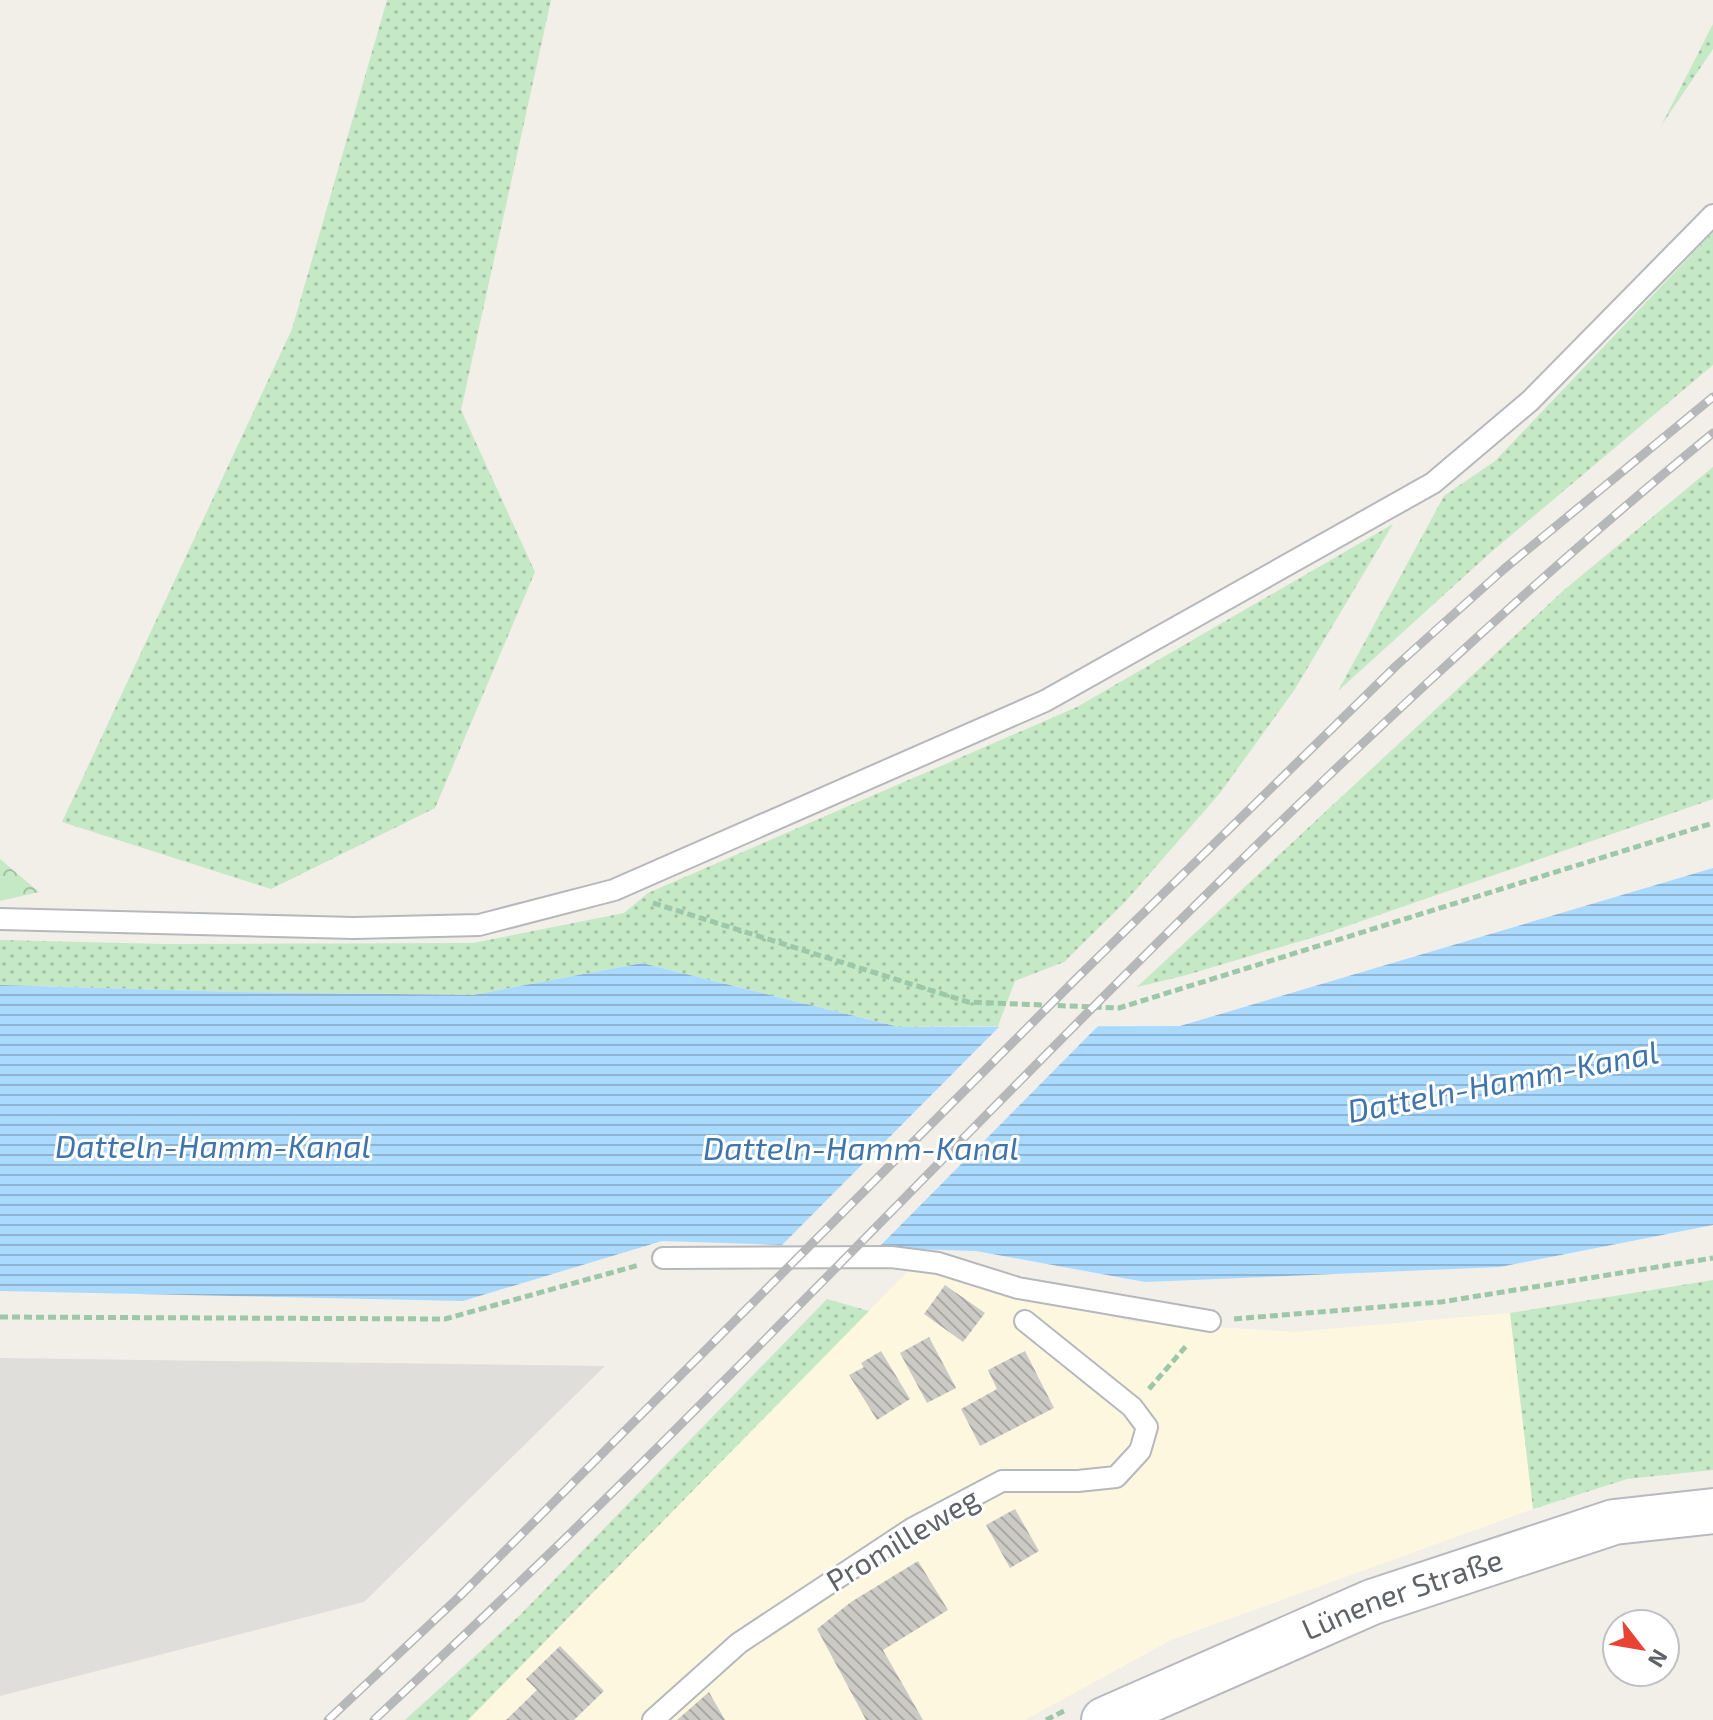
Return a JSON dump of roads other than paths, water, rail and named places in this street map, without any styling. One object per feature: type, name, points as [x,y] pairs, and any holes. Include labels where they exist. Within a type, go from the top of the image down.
[{"type":"street","name":"Lünener Straße","points":[[1104,1720],[1372,1602],[1614,1522],[1713,1511]]},
{"type":"lane","points":[[0,919],[354,928],[479,925],[614,890],[1045,701],[1433,483],[1530,401],[1713,215]]},
{"type":"lane","points":[[663,1258],[891,1257],[938,1263],[1018,1288],[1210,1321]]},
{"type":"lane","name":"Promilleweg","points":[[653,1720],[739,1643],[913,1528],[977,1494],[1002,1481],[1078,1481],[1116,1477],[1140,1451],[1147,1427],[1132,1407],[1025,1321]]},
{"type":"water","name":"Datteln-Hamm-Kanal","points":[[1713,868],[1713,1225],[1500,1267],[1145,1282],[976,1251],[662,1241],[463,1301],[0,1291],[0,985],[473,995],[642,963],[899,1027],[1180,1026]]},
{"type":"railway","points":[[328,1720],[459,1597],[1078,977],[1396,666],[1504,569],[1713,397]]},
{"type":"railway","points":[[374,1720],[616,1489],[1301,802],[1572,552],[1713,433]]}]
